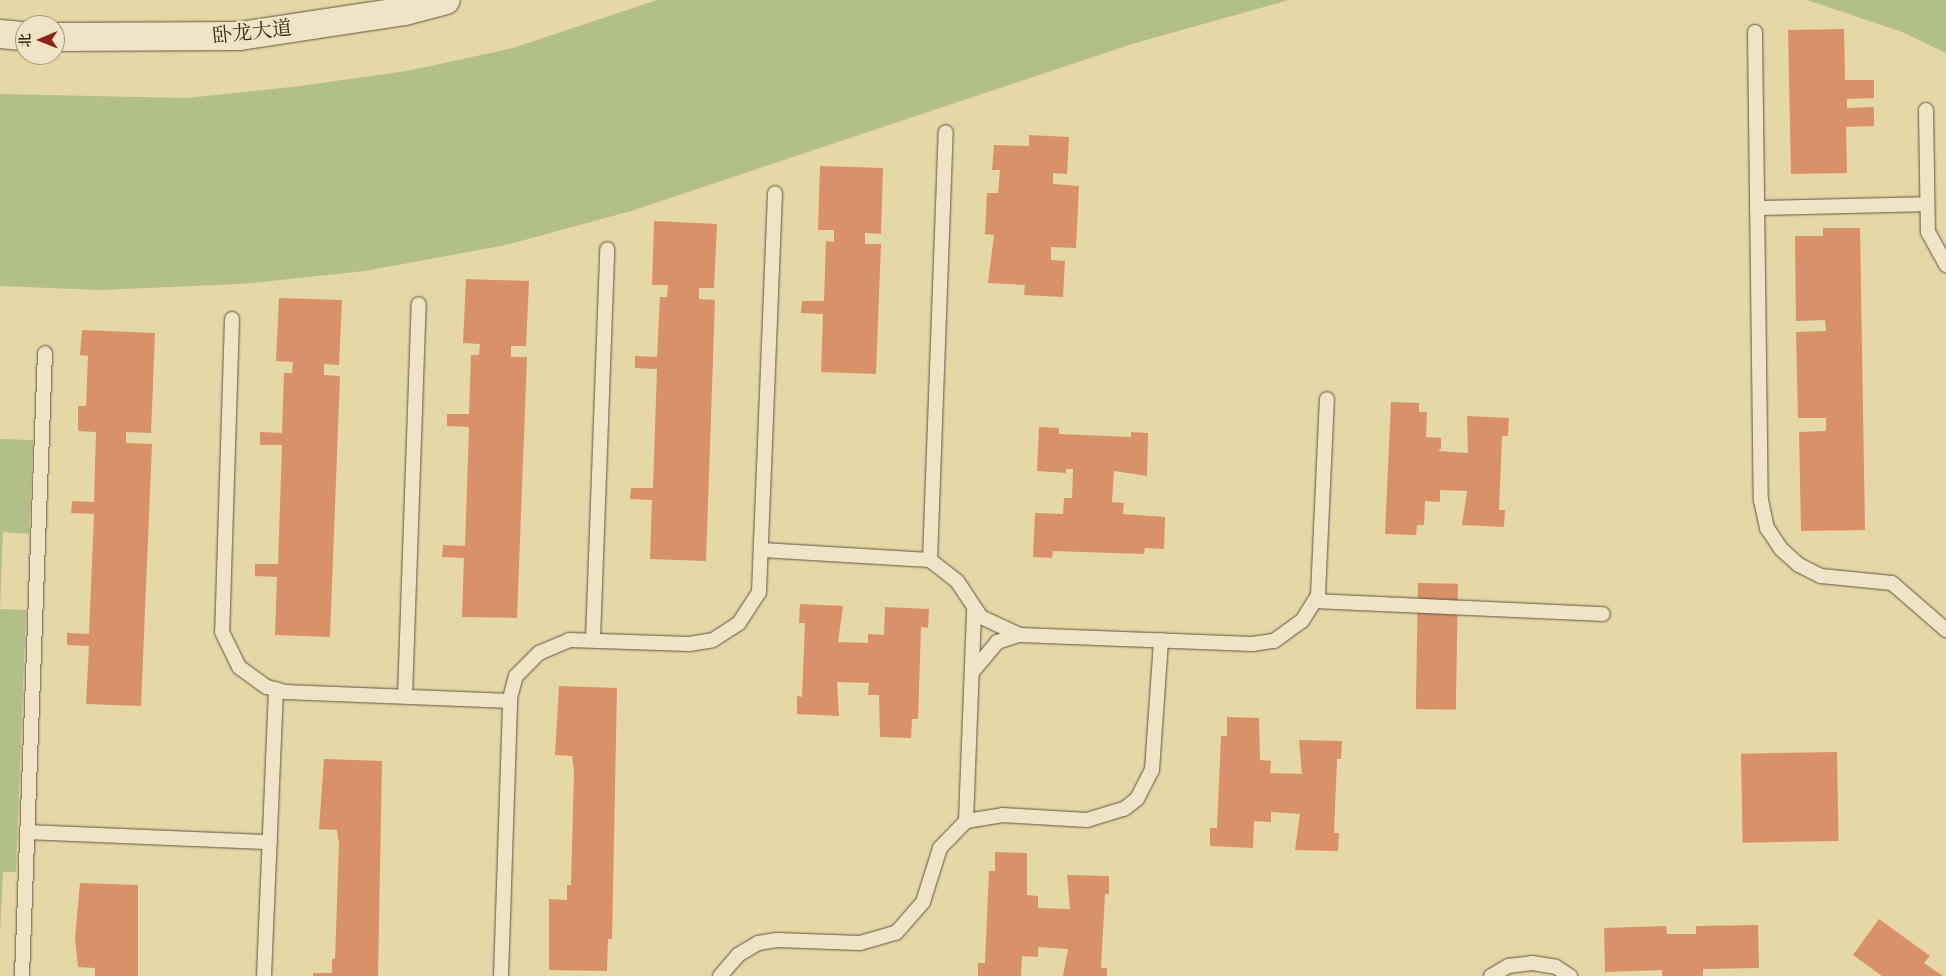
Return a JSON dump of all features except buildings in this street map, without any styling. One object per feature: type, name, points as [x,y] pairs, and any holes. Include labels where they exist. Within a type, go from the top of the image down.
[{"type":"main road","name":"卧龙大道","points":[[65,37],[240,36],[405,11],[446,0]]},
{"type":"main road","points":[[0,34],[15,35]]},
{"type":"lane","points":[[1755,32],[1761,500],[1767,528],[1781,549],[1799,565],[1821,576],[1892,583],[1946,630]]},
{"type":"lane","points":[[1926,110],[1928,232],[1946,265]]},
{"type":"lane","points":[[930,560],[946,132]]},
{"type":"lane","points":[[501,976],[510,700],[516,676],[539,653],[569,640],[593,639],[689,644],[728,633],[751,608],[759,592],[775,193]]},
{"type":"lane","points":[[1757,208],[1927,204]]},
{"type":"lane","points":[[593,639],[607,249]]},
{"type":"lane","points":[[405,696],[419,304]]},
{"type":"lane","points":[[232,320],[222,632],[238,667],[252,679],[276,689],[510,700]]},
{"type":"lane","points":[[22,976],[45,353]]},
{"type":"lane","points":[[762,550],[930,560],[956,581],[974,609],[993,625],[1020,635],[1252,644],[1274,641],[1302,621],[1315,601],[1321,576],[1326,399]]},
{"type":"lane","points":[[1315,601],[1603,614]]},
{"type":"lane","points":[[966,820],[974,609]]},
{"type":"lane","points":[[971,677],[988,649],[1020,635]]},
{"type":"lane","points":[[720,976],[738,955],[758,943],[777,940],[860,943],[896,933],[923,902],[940,848],[966,820],[1002,816],[1087,820],[1124,810],[1137,799],[1152,770],[1155,754],[1161,640]]},
{"type":"lane","points":[[264,976],[276,689]]},
{"type":"lane","points":[[27,832],[270,842]]},
{"type":"lane","points":[[1491,976],[1508,966],[1532,963],[1556,967],[1570,976]]},
{"type":"green space","points":[[657,0],[1289,0],[1132,44],[631,211],[506,245],[365,271],[241,284],[99,290],[0,286],[0,94],[187,98],[300,86],[407,71],[513,48]]},
{"type":"green space","points":[[1807,0],[1946,0],[1946,53],[1902,32]]},
{"type":"green space","points":[[0,439],[33,440],[29,534],[3,532],[0,609]]},
{"type":"green space","points":[[0,609],[26,610],[16,872],[3,872],[0,934]]}]
